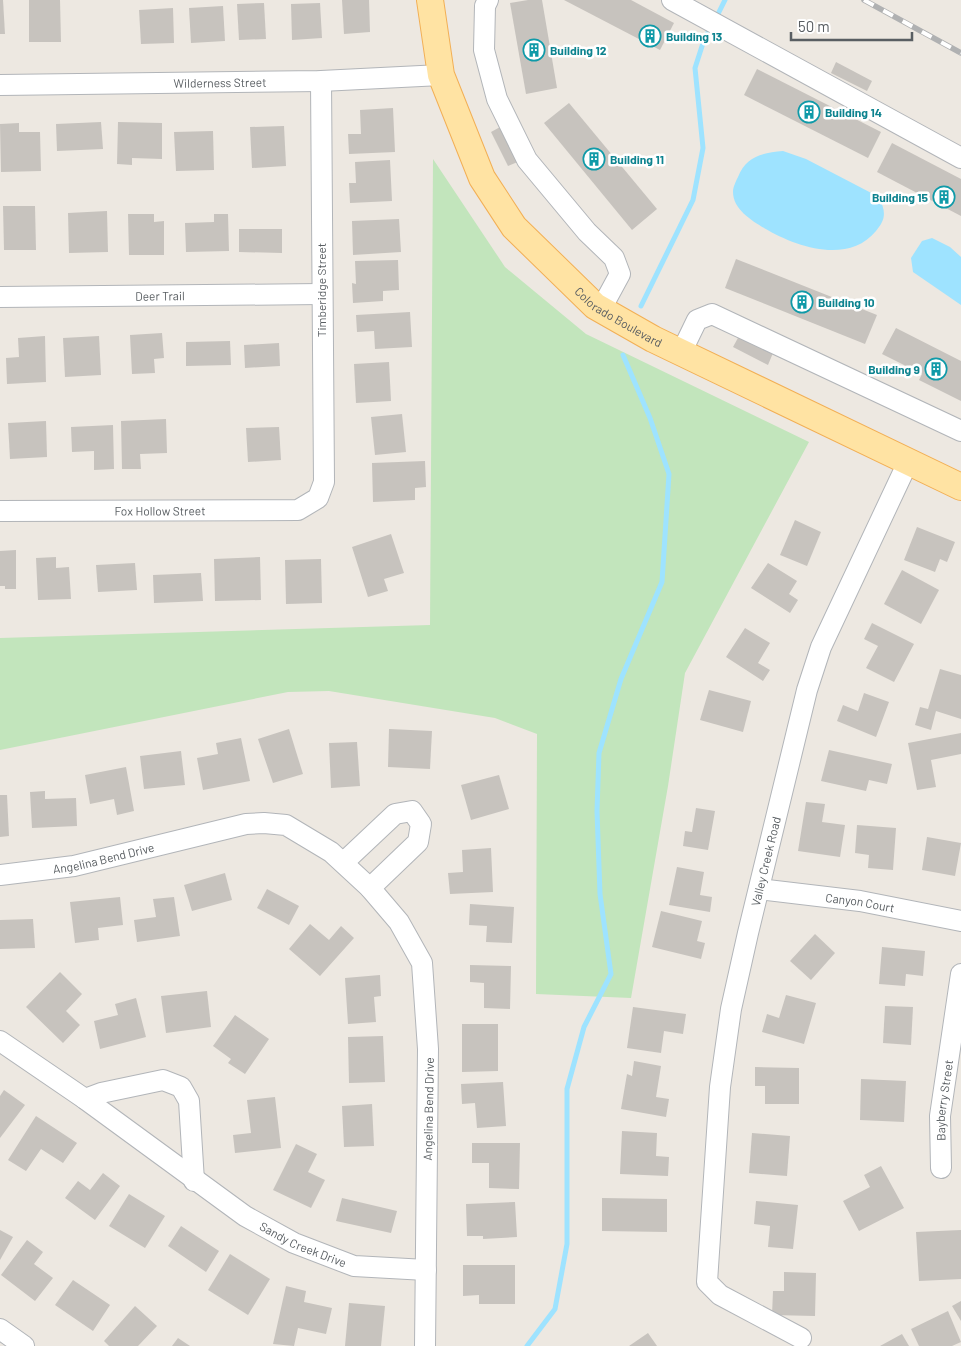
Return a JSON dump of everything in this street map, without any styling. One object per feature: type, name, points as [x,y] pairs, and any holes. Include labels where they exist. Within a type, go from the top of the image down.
[{"type":"main road","name":"Colorado Boulevard","points":[[430,0],[440,75],[482,178],[514,227],[601,309],[680,353],[961,487]]},
{"type":"street","points":[[488,0],[485,6],[484,50],[497,99],[527,160],[587,232],[614,258],[620,274],[601,309]]},
{"type":"street","points":[[672,0],[961,158]]},
{"type":"street","name":"Wilderness Street","points":[[0,85],[321,81],[440,75]]},
{"type":"street","name":"Timberidge Street","points":[[318,498],[324,482],[321,294],[321,81]]},
{"type":"street","name":"Deer Trail","points":[[0,297],[321,294]]},
{"type":"street","points":[[680,353],[697,320],[712,314],[961,432]]},
{"type":"street","name":"Valley Creek Road","points":[[801,1338],[720,1295],[707,1282],[720,1087],[731,1009],[807,690],[821,647],[908,462]]},
{"type":"street","name":"Fox Hollow Street","points":[[0,511],[298,510],[318,498]]},
{"type":"street","points":[[344,862],[394,814],[412,811],[421,824],[418,842],[370,888]]},
{"type":"street","name":"Angelina Bend Drive","points":[[0,875],[74,866],[246,824],[264,823],[286,825],[331,852],[370,888],[399,922],[411,942],[422,963],[425,984],[428,1049],[425,1346]]},
{"type":"street","name":"Canyon Court","points":[[759,889],[860,901],[961,921]]},
{"type":"street","name":"Bayberry Street","points":[[941,1168],[940,1116],[961,974]]},
{"type":"street","name":"Sandy Creek Drive","points":[[0,1041],[85,1099],[194,1181],[245,1216],[294,1243],[354,1266],[426,1270]]},
{"type":"street","points":[[85,1099],[100,1093],[163,1080],[181,1087],[189,1101],[194,1181]]},
{"type":"street","points":[[0,1329],[24,1346]]},
{"type":"green space","points":[[433,159],[505,267],[586,334],[809,442],[685,673],[668,786],[631,998],[536,994],[537,734],[495,718],[329,691],[288,692],[0,750],[0,638],[430,625]]},
{"type":"water","points":[[783,151],[806,159],[879,197],[884,215],[882,223],[876,231],[864,241],[851,248],[837,250],[821,249],[791,241],[748,218],[736,204],[733,192],[741,170],[745,164],[756,157]]},
{"type":"water","points":[[932,238],[950,247],[961,257],[961,305],[913,272],[911,258],[922,241]]},
{"type":"building","points":[[0,0],[3,0],[5,34],[0,34]]},
{"type":"building","points":[[29,0],[60,0],[61,42],[29,42]]},
{"type":"building","points":[[342,0],[369,0],[370,32],[344,34]]},
{"type":"building","name":"Building 12","points":[[542,0],[557,88],[526,94],[510,3]]},
{"type":"building","name":"Building 13","points":[[564,0],[631,0],[674,23],[660,50]]},
{"type":"building","points":[[264,3],[266,39],[239,40],[237,4]]},
{"type":"building","points":[[320,3],[322,38],[292,40],[291,4]]},
{"type":"building","points":[[223,6],[225,41],[191,43],[189,8]]},
{"type":"building","points":[[173,8],[174,43],[141,44],[139,10]]},
{"type":"building","points":[[836,62],[872,81],[867,91],[831,73]]},
{"type":"building","name":"Building 14","points":[[757,69],[881,132],[868,158],[744,95]]},
{"type":"building","name":"Building 11","points":[[569,103],[657,209],[632,230],[544,123]]},
{"type":"building","points":[[393,108],[395,152],[349,154],[348,134],[361,134],[360,110]]},
{"type":"building","points":[[101,122],[103,149],[57,151],[56,124]]},
{"type":"building","points":[[118,122],[162,123],[162,159],[132,158],[132,165],[117,164]]},
{"type":"building","points":[[19,123],[19,132],[40,132],[41,171],[1,172],[0,124]]},
{"type":"building","points":[[284,126],[286,166],[252,168],[250,127]]},
{"type":"building","points":[[502,126],[520,161],[508,166],[491,132]]},
{"type":"building","points":[[213,131],[214,170],[176,171],[174,132]]},
{"type":"building","name":"Building 15","points":[[892,143],[961,179],[961,216],[877,172]]},
{"type":"building","points":[[390,160],[392,201],[350,203],[349,183],[356,183],[355,162]]},
{"type":"building","points":[[3,206],[35,206],[36,250],[4,250]]},
{"type":"building","points":[[107,211],[108,252],[69,253],[68,213]]},
{"type":"building","points":[[128,214],[154,214],[154,222],[164,221],[164,255],[129,255]]},
{"type":"building","points":[[214,214],[228,214],[229,251],[186,252],[185,223],[214,222]]},
{"type":"building","points":[[399,219],[401,252],[353,255],[352,221]]},
{"type":"building","points":[[239,229],[282,229],[282,253],[239,252]]},
{"type":"building","name":"Building 10","points":[[736,259],[877,315],[865,344],[725,288]]},
{"type":"building","points":[[398,260],[399,290],[383,291],[383,301],[353,303],[352,283],[356,284],[355,261]]},
{"type":"building","points":[[410,312],[412,347],[375,349],[374,331],[357,332],[356,315]]},
{"type":"building","name":"Building 9","points":[[896,328],[961,361],[961,401],[919,380],[922,374],[882,354]]},
{"type":"building","points":[[162,333],[164,358],[154,359],[155,373],[132,374],[130,335]]},
{"type":"building","points":[[45,336],[46,382],[7,384],[6,358],[19,357],[18,338]]},
{"type":"building","points":[[99,336],[101,375],[65,377],[63,338]]},
{"type":"building","points":[[739,336],[773,353],[768,365],[733,347]]},
{"type":"building","points":[[230,341],[231,365],[186,366],[186,342]]},
{"type":"building","points":[[279,343],[280,366],[245,368],[244,345]]},
{"type":"building","points":[[389,362],[391,401],[356,403],[354,364]]},
{"type":"building","points":[[402,414],[406,452],[375,455],[371,417]]},
{"type":"building","points":[[166,419],[167,453],[140,454],[141,469],[122,469],[121,421]]},
{"type":"building","points":[[46,421],[47,457],[10,459],[8,423]]},
{"type":"building","points":[[113,425],[114,469],[94,470],[94,451],[72,452],[71,427]]},
{"type":"building","points":[[279,427],[281,460],[248,462],[246,428]]},
{"type":"building","points":[[425,461],[426,487],[415,488],[415,500],[373,502],[372,463]]},
{"type":"building","points":[[795,520],[821,532],[807,566],[780,555]]},
{"type":"building","points":[[917,527],[955,542],[947,562],[940,559],[935,572],[904,560]]},
{"type":"building","points":[[391,534],[404,573],[384,579],[388,591],[368,597],[352,547]]},
{"type":"building","points":[[16,550],[16,589],[5,589],[5,586],[0,586],[0,551]]},
{"type":"building","points":[[56,557],[56,568],[69,567],[71,599],[38,600],[36,558]]},
{"type":"building","points":[[260,557],[261,600],[215,601],[214,559]]},
{"type":"building","points":[[321,559],[322,603],[286,604],[285,560]]},
{"type":"building","points":[[135,563],[137,590],[98,592],[96,565]]},
{"type":"building","points":[[768,563],[797,581],[789,594],[798,600],[790,613],[751,588]]},
{"type":"building","points":[[902,570],[939,590],[921,624],[884,604]]},
{"type":"building","points":[[201,573],[203,601],[154,603],[153,575]]},
{"type":"building","points":[[872,623],[914,644],[894,682],[866,668],[878,646],[864,639]]},
{"type":"building","points":[[745,628],[770,643],[758,663],[770,670],[763,681],[726,657]]},
{"type":"building","points":[[940,669],[961,675],[961,719],[936,711],[931,730],[915,725],[920,707],[928,709]]},
{"type":"building","points":[[709,690],[751,701],[743,732],[700,720]]},
{"type":"building","points":[[864,693],[889,702],[876,737],[837,721],[843,705],[858,711]]},
{"type":"building","points":[[289,729],[303,774],[273,783],[258,739]]},
{"type":"building","points":[[389,729],[432,731],[430,769],[388,767]]},
{"type":"building","points":[[961,733],[961,754],[931,760],[936,787],[917,790],[908,743]]},
{"type":"building","points":[[241,738],[250,781],[203,790],[197,758],[218,754],[216,743]]},
{"type":"building","points":[[357,742],[360,786],[331,788],[329,743]]},
{"type":"building","points":[[829,750],[892,764],[887,784],[869,780],[866,791],[821,781]]},
{"type":"building","points":[[181,751],[185,785],[144,789],[140,756]]},
{"type":"building","points":[[126,767],[134,811],[117,815],[114,799],[90,804],[85,775]]},
{"type":"building","points":[[499,775],[509,809],[471,820],[461,785]]},
{"type":"building","points":[[45,791],[45,799],[76,798],[77,826],[32,828],[30,792]]},
{"type":"building","points":[[0,795],[7,795],[9,836],[0,837]]},
{"type":"building","points":[[806,802],[825,804],[822,822],[845,825],[840,857],[798,851]]},
{"type":"building","points":[[696,808],[715,811],[708,850],[683,846],[685,831],[692,832]]},
{"type":"building","points":[[857,825],[896,828],[893,870],[868,868],[869,855],[855,853]]},
{"type":"building","points":[[927,837],[961,843],[955,876],[922,870]]},
{"type":"building","points":[[491,848],[493,892],[450,894],[448,873],[463,872],[462,850]]},
{"type":"building","points":[[677,867],[704,872],[700,895],[712,897],[710,912],[669,905]]},
{"type":"building","points":[[225,873],[232,900],[192,911],[184,885]]},
{"type":"building","points":[[267,889],[299,906],[289,925],[257,908]]},
{"type":"building","points":[[120,897],[123,925],[98,928],[99,940],[75,943],[70,902]]},
{"type":"building","points":[[174,897],[180,936],[137,942],[134,920],[156,917],[153,899]]},
{"type":"building","points":[[470,904],[514,907],[512,943],[486,942],[487,926],[469,925]]},
{"type":"building","points":[[661,911],[702,921],[697,941],[705,943],[701,959],[652,947]]},
{"type":"building","points":[[33,919],[35,948],[0,949],[0,920]]},
{"type":"building","points":[[310,924],[329,940],[341,926],[354,938],[320,976],[289,949]]},
{"type":"building","points":[[815,934],[835,953],[811,980],[790,961]]},
{"type":"building","points":[[882,947],[925,951],[923,976],[906,974],[905,986],[879,984]]},
{"type":"building","points":[[470,965],[511,966],[510,1009],[484,1008],[484,983],[470,982]]},
{"type":"building","points":[[60,972],[82,994],[66,1011],[80,1025],[63,1043],[26,1007]]},
{"type":"building","points":[[380,975],[381,996],[374,997],[376,1022],[348,1024],[345,978]]},
{"type":"building","points":[[207,991],[211,1027],[166,1033],[161,996]]},
{"type":"building","points":[[786,995],[816,1003],[804,1044],[762,1032],[767,1014],[779,1018]]},
{"type":"building","points":[[136,998],[146,1037],[100,1049],[94,1021],[118,1015],[115,1004]]},
{"type":"building","points":[[885,1006],[913,1007],[911,1045],[883,1043]]},
{"type":"building","points":[[633,1007],[686,1014],[683,1034],[664,1031],[661,1053],[627,1048]]},
{"type":"building","points":[[235,1015],[269,1039],[245,1074],[228,1063],[231,1059],[213,1046]]},
{"type":"building","points":[[462,1024],[498,1024],[498,1071],[462,1072]]},
{"type":"building","points":[[383,1036],[385,1082],[349,1083],[348,1037]]},
{"type":"building","points":[[634,1061],[661,1066],[656,1097],[669,1099],[666,1117],[621,1109],[627,1074],[632,1076]]},
{"type":"building","points":[[755,1067],[799,1068],[799,1104],[765,1104],[765,1086],[755,1086]]},
{"type":"building","points":[[861,1079],[906,1081],[904,1122],[860,1120]]},
{"type":"building","points":[[503,1082],[506,1126],[477,1128],[475,1103],[462,1104],[461,1084]]},
{"type":"building","points":[[4,1090],[25,1105],[0,1138],[0,1096]]},
{"type":"building","points":[[275,1097],[281,1148],[235,1153],[233,1135],[251,1133],[247,1100]]},
{"type":"building","points":[[372,1104],[374,1146],[344,1147],[342,1106]]},
{"type":"building","points":[[36,1116],[77,1143],[63,1163],[41,1149],[26,1171],[8,1160]]},
{"type":"building","points":[[622,1131],[657,1133],[656,1156],[669,1157],[668,1176],[620,1174]]},
{"type":"building","points":[[752,1133],[790,1136],[787,1176],[749,1173]]},
{"type":"building","points":[[472,1143],[520,1143],[519,1189],[489,1188],[489,1163],[472,1163]]},
{"type":"building","points":[[296,1144],[317,1154],[308,1172],[325,1180],[311,1208],[273,1190]]},
{"type":"building","points":[[881,1166],[904,1208],[859,1231],[843,1201],[870,1187],[864,1175]]},
{"type":"building","points":[[103,1173],[120,1186],[95,1220],[65,1198],[78,1181],[90,1190]]},
{"type":"building","points":[[129,1194],[165,1216],[145,1248],[109,1226]]},
{"type":"building","points":[[342,1198],[397,1211],[391,1233],[336,1221]]},
{"type":"building","points":[[602,1198],[667,1199],[667,1232],[602,1231]]},
{"type":"building","points":[[756,1201],[798,1205],[793,1249],[768,1247],[770,1226],[754,1224]]},
{"type":"building","points":[[515,1202],[517,1237],[483,1239],[483,1236],[467,1236],[466,1204]]},
{"type":"building","points":[[181,1226],[219,1251],[206,1272],[168,1246]]},
{"type":"building","points":[[0,1230],[13,1237],[0,1260]]},
{"type":"building","points":[[961,1230],[961,1279],[919,1281],[916,1232]]},
{"type":"building","points":[[27,1240],[43,1252],[34,1264],[53,1278],[35,1301],[1,1275]]},
{"type":"building","points":[[230,1254],[270,1279],[248,1315],[208,1290]]},
{"type":"building","points":[[463,1265],[515,1265],[515,1304],[479,1304],[479,1295],[463,1296]]},
{"type":"building","points":[[784,1272],[816,1273],[815,1316],[772,1315],[773,1291],[784,1291]]},
{"type":"building","points":[[73,1280],[110,1305],[93,1331],[55,1305]]},
{"type":"building","points":[[286,1286],[306,1291],[304,1302],[332,1308],[326,1334],[298,1328],[294,1346],[273,1344]]},
{"type":"building","points":[[961,1301],[961,1321],[952,1306]]},
{"type":"building","points":[[349,1303],[385,1306],[381,1346],[345,1346]]},
{"type":"building","points":[[135,1306],[157,1326],[138,1346],[109,1346],[104,1341]]},
{"type":"building","points":[[948,1311],[961,1342],[952,1346],[919,1346],[911,1329]]},
{"type":"building","points":[[648,1333],[657,1346],[629,1346]]},
{"type":"building","points":[[902,1334],[909,1346],[880,1346]]},
{"type":"building","points":[[178,1338],[190,1346],[172,1346]]},
{"type":"waterway","points":[[716,18],[725,0]]},
{"type":"waterway","points":[[641,306],[693,200],[703,148],[695,68],[704,40],[712,25]]},
{"type":"waterway","points":[[527,1346],[555,1309],[567,1244],[567,1089],[584,1027],[611,974],[600,894],[597,811],[599,753],[621,679],[662,582],[669,474],[650,418],[623,355]]},
{"type":"railway","points":[[864,0],[961,53]]},
{"type":"place","name":"Building 13","points":[[650,36]]},
{"type":"place","name":"Building 12","points":[[534,50]]},
{"type":"place","name":"Building 14","points":[[809,112]]},
{"type":"place","name":"Building 11","points":[[594,159]]},
{"type":"place","name":"Building 15","points":[[944,197]]},
{"type":"place","name":"Building 10","points":[[802,302]]},
{"type":"place","name":"Building 9","points":[[936,369]]}]
